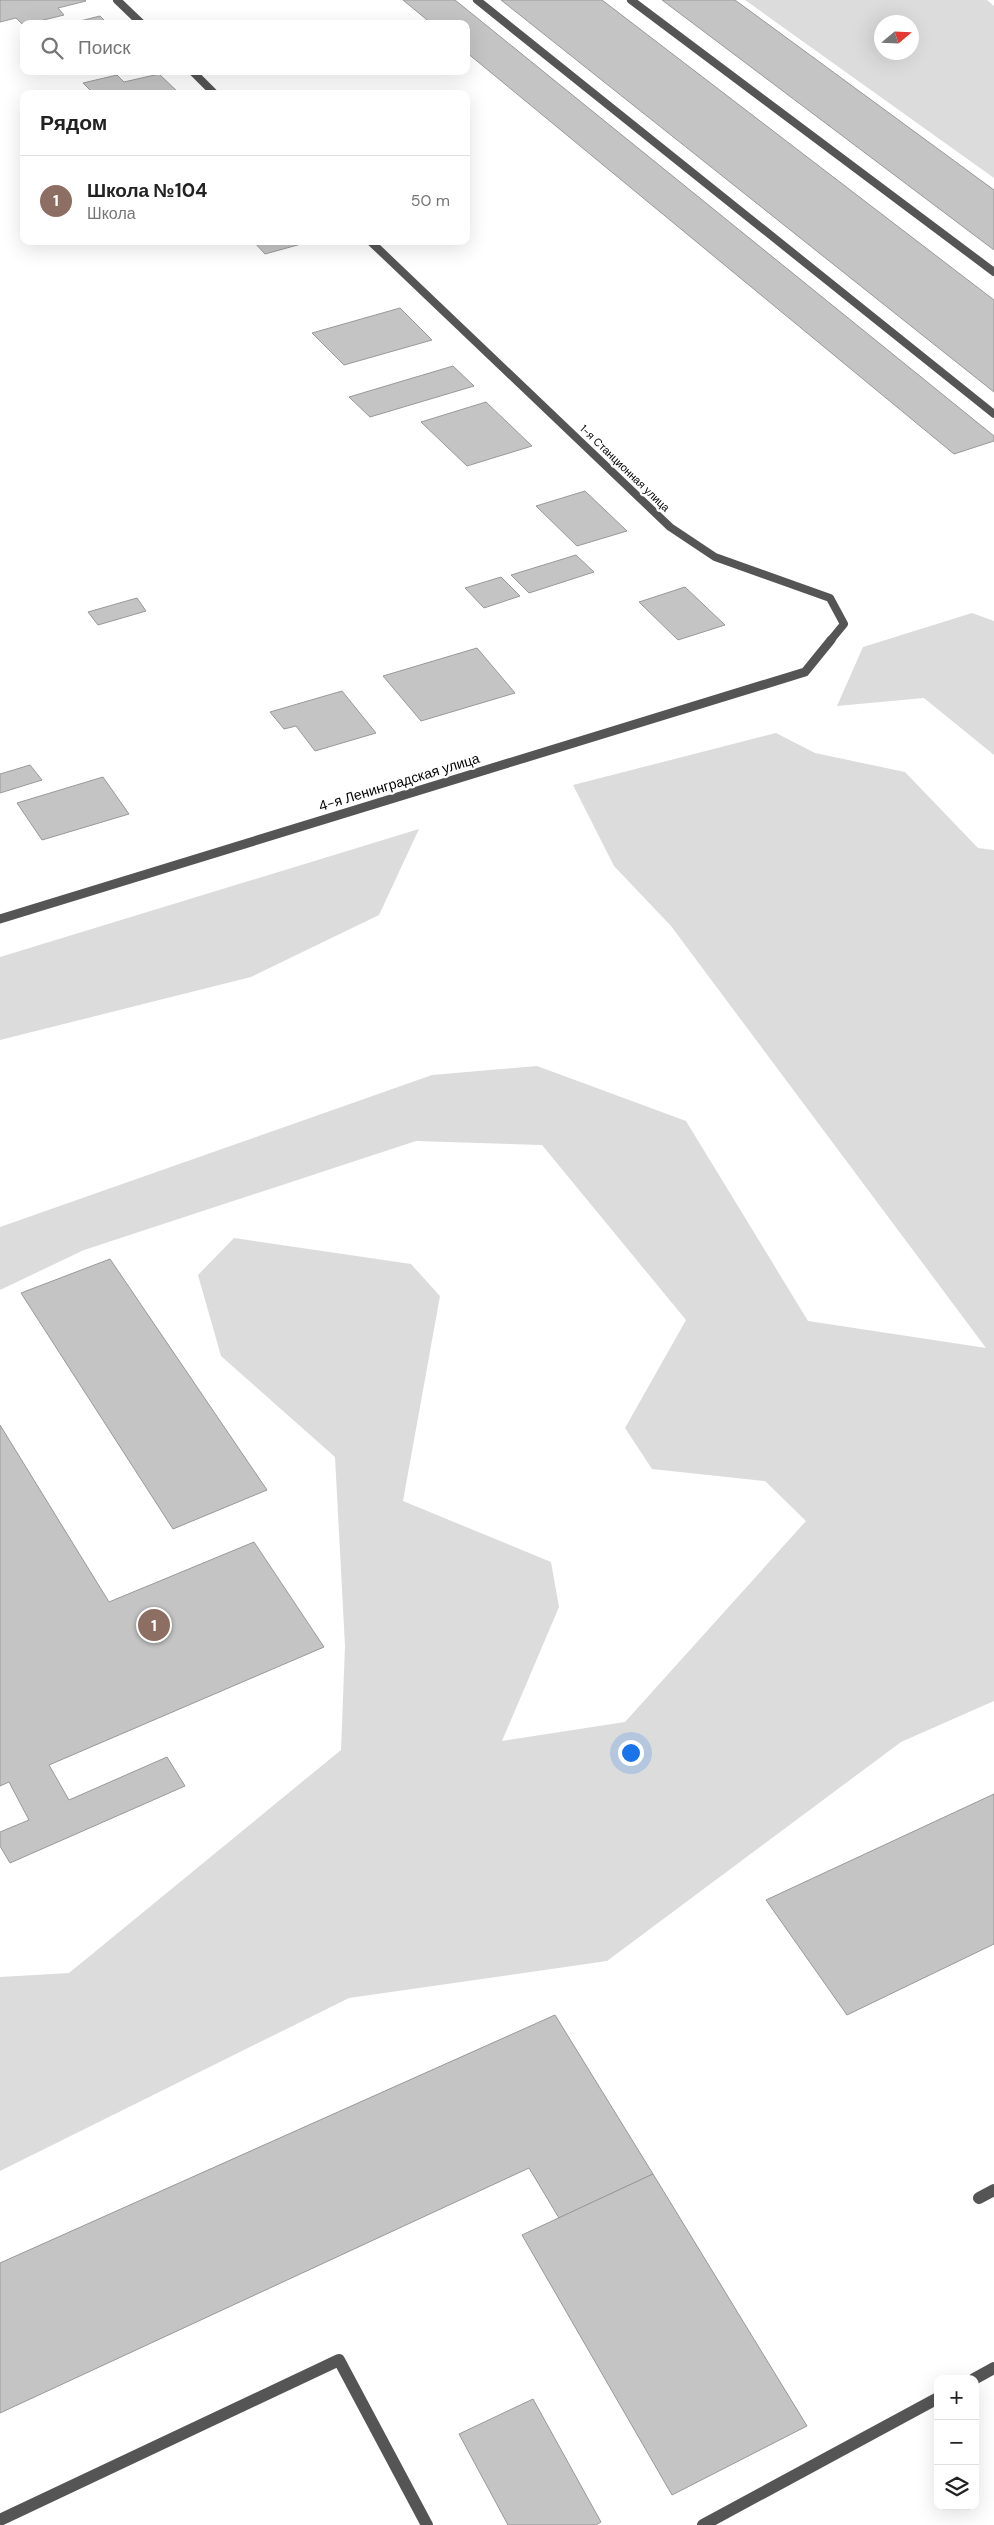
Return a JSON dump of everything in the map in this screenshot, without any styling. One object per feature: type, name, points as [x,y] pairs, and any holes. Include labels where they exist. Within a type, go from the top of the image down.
[{"type":"street","points":[[117,0],[138,20]]},
{"type":"street","points":[[477,0],[994,414]]},
{"type":"street","points":[[630,0],[994,272]]},
{"type":"street","points":[[196,75],[211,90]]},
{"type":"street","name":"1-я Станционная улица","points":[[374,245],[670,526],[715,556],[830,598],[844,624],[805,672]]},
{"type":"street","name":"4-я Ленинградская улица","points":[[0,919],[805,672]]},
{"type":"street","points":[[979,2198],[994,2190]]},
{"type":"street","points":[[0,2520],[339,2360],[427,2525]]},
{"type":"street","points":[[979,2376],[994,2368]]},
{"type":"street","points":[[703,2525],[934,2400]]},
{"type":"shaded area","points":[[745,0],[987,0],[994,6],[994,178]]},
{"type":"shaded area","points":[[972,613],[994,621],[994,755],[924,698],[837,706],[863,647]]},
{"type":"shaded area","points":[[776,733],[815,753],[905,772],[978,848],[994,850],[994,1701],[901,1742],[607,1961],[349,1998],[0,2171],[0,1977],[69,1973],[341,1750],[345,1646],[335,1457],[221,1356],[198,1275],[234,1238],[411,1264],[440,1296],[403,1501],[551,1562],[559,1607],[502,1741],[625,1722],[806,1521],[765,1481],[652,1469],[625,1428],[686,1320],[542,1145],[416,1141],[84,1250],[0,1290],[0,1227],[432,1075],[537,1066],[686,1121],[808,1321],[986,1348],[671,926],[614,866],[573,785]]},
{"type":"shaded area","points":[[419,829],[379,915],[251,977],[0,1040],[0,957]]},
{"type":"building","points":[[0,0],[86,1],[58,8],[64,15],[44,20],[20,20],[20,22],[16,18],[0,22]]},
{"type":"building","points":[[403,0],[455,0],[994,436],[994,441],[954,454],[470,55],[470,20],[427,20]]},
{"type":"building","points":[[501,0],[602,0],[994,300],[994,392]]},
{"type":"building","points":[[662,0],[735,0],[994,190],[994,250]]},
{"type":"building","points":[[100,16],[104,20],[84,20]]},
{"type":"building","points":[[117,75],[124,82],[160,75],[176,90],[90,90],[83,83]]},
{"type":"building","points":[[257,245],[298,245],[265,254]]},
{"type":"building","points":[[400,308],[432,340],[344,365],[312,333]]},
{"type":"building","points":[[453,366],[474,386],[370,417],[349,397]]},
{"type":"building","points":[[486,402],[532,446],[467,466],[421,422]]},
{"type":"building","points":[[585,491],[627,531],[577,546],[536,506]]},
{"type":"building","points":[[576,555],[594,572],[529,593],[511,575]]},
{"type":"building","points":[[501,577],[520,596],[484,608],[465,588]]},
{"type":"building","points":[[685,587],[725,625],[678,640],[639,602]]},
{"type":"building","points":[[137,598],[146,611],[98,625],[88,612]]},
{"type":"building","points":[[477,648],[515,693],[421,721],[383,676]]},
{"type":"building","points":[[342,691],[376,733],[315,751],[296,726],[284,729],[270,712]]},
{"type":"building","points":[[30,765],[42,780],[0,793],[0,774]]},
{"type":"building","points":[[103,777],[129,814],[42,840],[17,803]]},
{"type":"building","points":[[110,1259],[267,1490],[173,1529],[21,1293]]},
{"type":"building","points":[[0,1425],[109,1602],[254,1542],[324,1647],[49,1765],[69,1800],[167,1757],[185,1786],[10,1863],[0,1846],[0,1832],[29,1820],[9,1782],[0,1786]]},
{"type":"building","points":[[994,1794],[994,1944],[847,2015],[766,1900]]},
{"type":"building","points":[[555,2015],[653,2174],[559,2218],[529,2168],[0,2413],[0,2263]]},
{"type":"building","points":[[653,2174],[807,2426],[672,2495],[522,2235]]},
{"type":"building","points":[[533,2399],[601,2522],[596,2525],[508,2525],[459,2434]]},
{"type":"place","name":"Школа №104","points":[[154,1625]]}]
